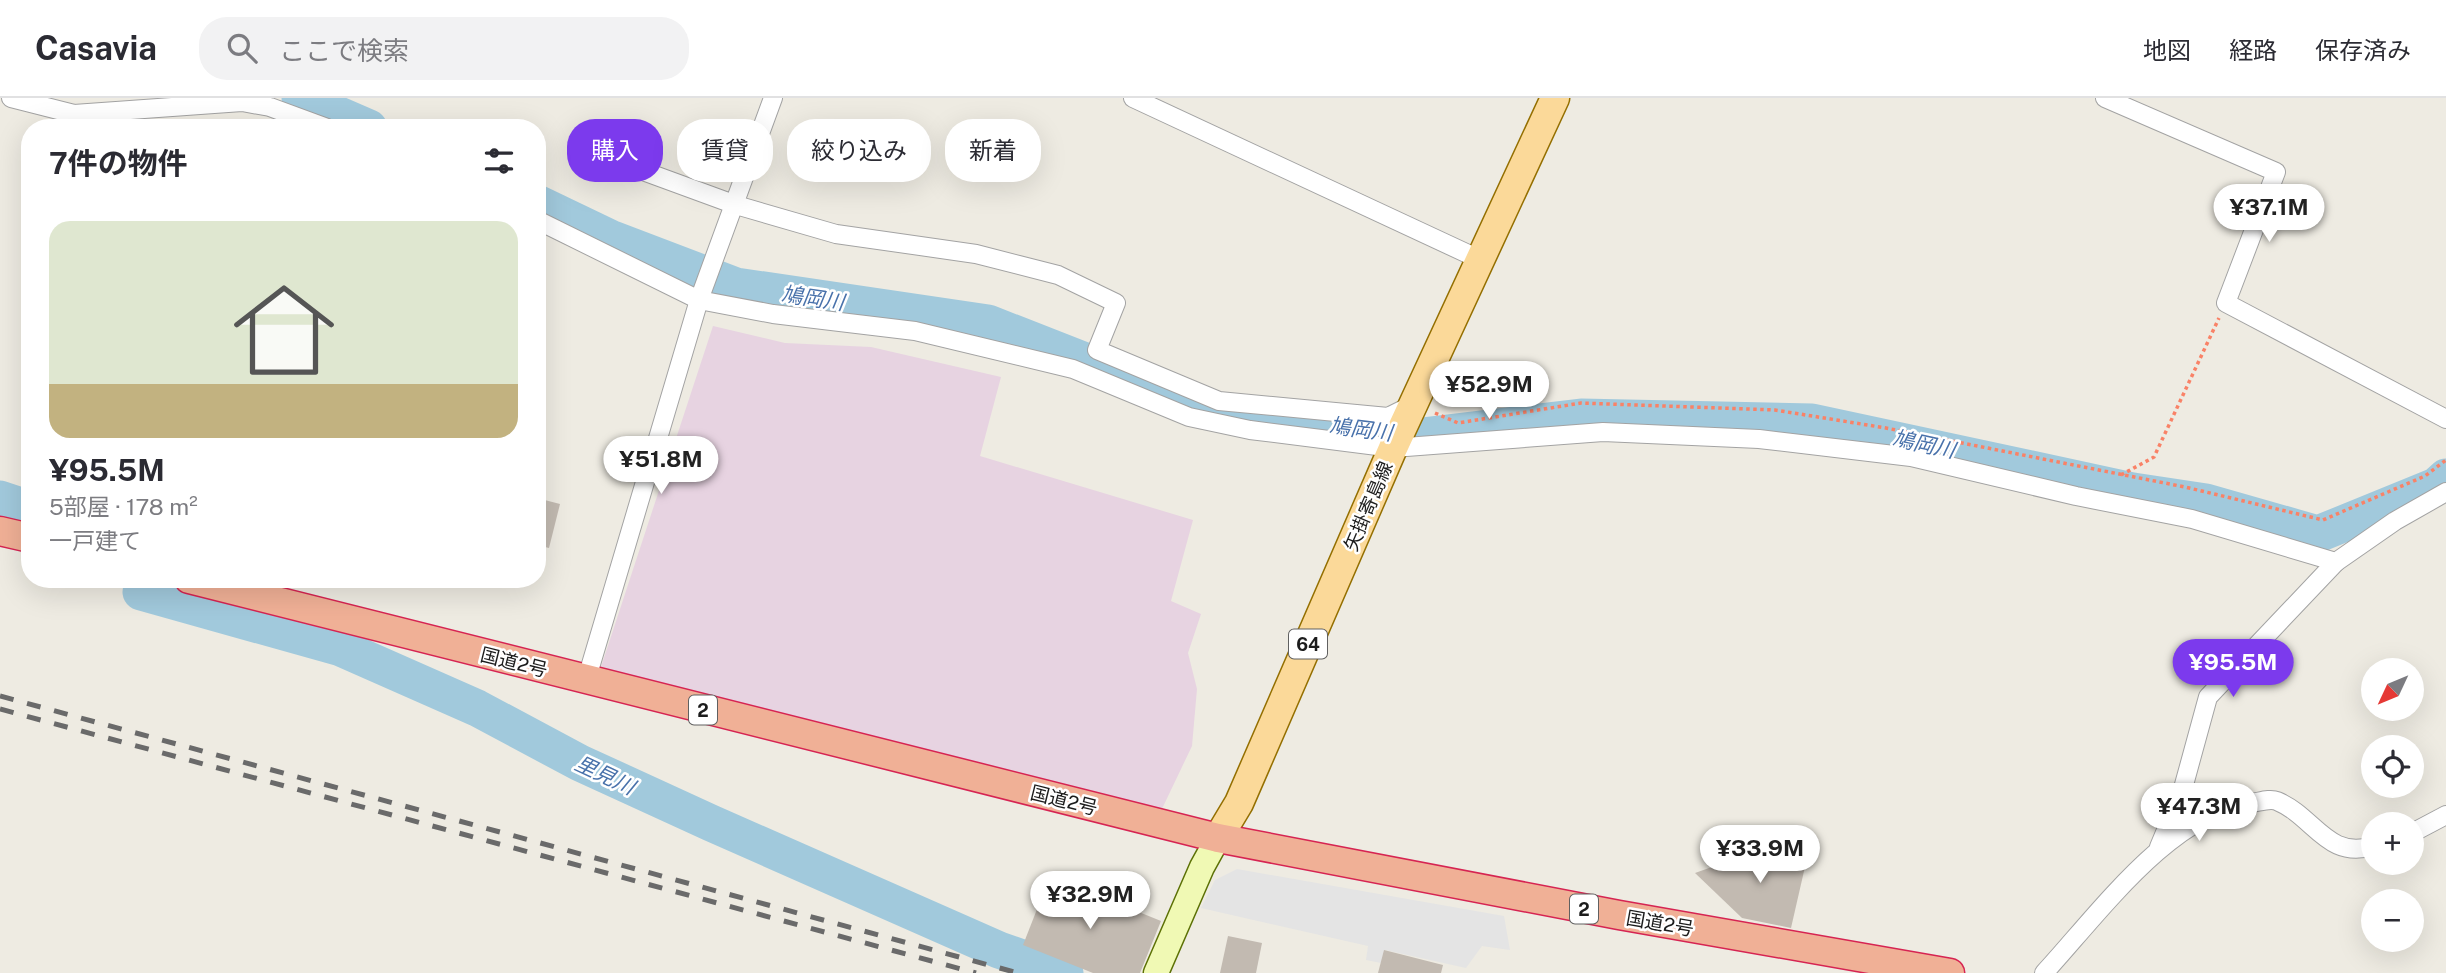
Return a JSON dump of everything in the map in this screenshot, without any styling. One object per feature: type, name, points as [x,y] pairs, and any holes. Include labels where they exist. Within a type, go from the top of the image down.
[{"type":"highway","points":[[0,531],[21,536]]},
{"type":"highway","name":"国道2号","points":[[224,588],[1219,838],[1619,915],[1950,973]]},
{"type":"main road","name":"矢掛寄島線","points":[[1219,838],[1239,803],[1393,448],[1555,98]]},
{"type":"main road","points":[[1156,973],[1202,867],[1219,838]]},
{"type":"street","points":[[11,98],[74,114],[242,102],[270,107],[303,119]]},
{"type":"street","points":[[586,681],[699,300],[773,98]]},
{"type":"street","points":[[1133,98],[1481,260]]},
{"type":"street","points":[[2105,98],[2276,172],[2226,303],[2446,419]]},
{"type":"street","points":[[663,178],[736,205],[836,234],[976,254],[1058,275],[1116,303],[1097,350],[1219,401],[1388,417],[1412,410]]},
{"type":"street","points":[[546,224],[699,300],[773,314],[915,331],[1073,369],[1189,417],[1250,430],[1393,448],[1603,432],[1759,439],[1911,457],[2076,496],[2192,519],[2336,562]]},
{"type":"street","points":[[2158,850],[2182,792],[2208,697],[2336,562],[2395,521],[2446,492]]},
{"type":"street","points":[[2044,973],[2158,850],[2193,823],[2232,805],[2275,800],[2306,820],[2333,845],[2355,852],[2361,850]]},
{"type":"street","points":[[2424,826],[2446,815]]},
{"type":"path","points":[[2119,476],[2154,457],[2226,303]]},
{"type":"shaded area","points":[[713,326],[785,343],[871,347],[1001,377],[980,456],[1193,520],[1171,601],[1201,614],[1188,653],[1197,689],[1192,746],[1160,813],[600,670]]},
{"type":"shaded area","points":[[1237,869],[1504,916],[1510,950],[1482,946],[1466,968],[1385,950],[1381,963],[1366,960],[1368,946],[1201,908],[1215,880]]},
{"type":"building","points":[[546,500],[560,504],[549,548],[546,547]]},
{"type":"building","points":[[1768,847],[1807,858],[1791,928],[1742,918],[1695,873]]},
{"type":"building","points":[[1050,876],[1161,921],[1140,973],[1093,973],[1023,945]]},
{"type":"building","points":[[1228,936],[1262,943],[1256,973],[1220,973]]},
{"type":"building","points":[[1384,950],[1443,965],[1441,973],[1378,973]]},
{"type":"waterway","name":"鳩岡川","points":[[300,98],[348,119]]},
{"type":"waterway","name":"鳩岡川","points":[[546,207],[610,238],[736,286],[988,323],[1210,410],[1422,436],[1581,417],[1812,422],[2133,491],[2206,502],[2318,534],[2436,486],[2446,477]]},
{"type":"waterway","name":"里見川","points":[[0,499],[21,506]]},
{"type":"waterway","name":"里見川","points":[[141,592],[341,648],[477,708],[580,763],[711,823],[999,950],[1065,973]]},
{"type":"railway","points":[[0,696],[1018,973]]},
{"type":"railway","points":[[0,709],[976,973]]}]
